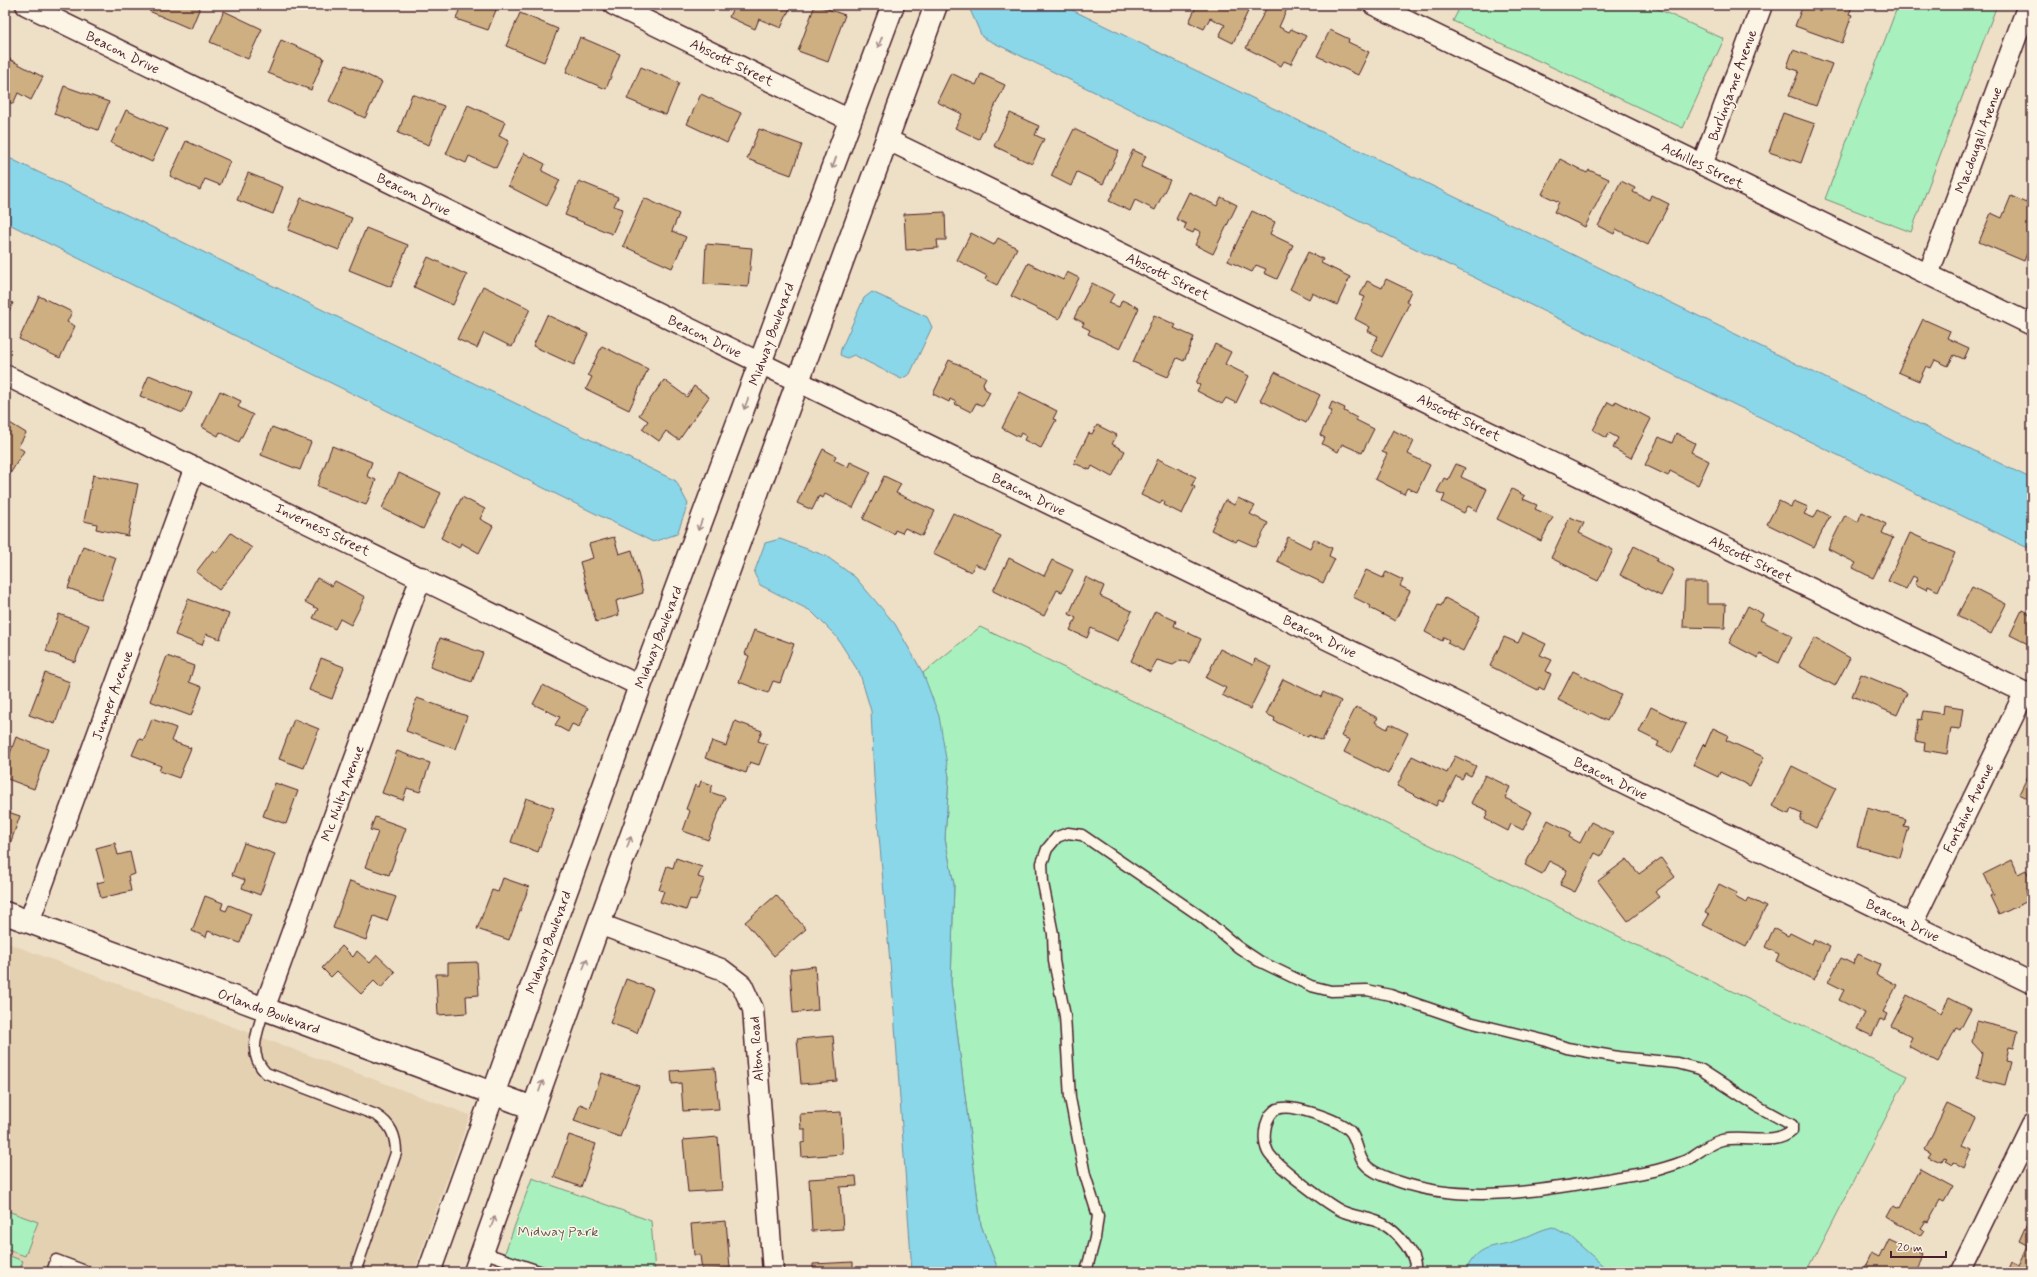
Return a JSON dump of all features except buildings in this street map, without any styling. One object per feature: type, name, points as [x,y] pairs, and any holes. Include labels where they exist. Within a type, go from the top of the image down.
[{"type":"street","name":"Beacon Drive","points":[[26,5],[2032,983]]},
{"type":"street","name":"Abscott Street","points":[[614,5],[850,120]]},
{"type":"street","name":"Midway Boulevard","points":[[429,1272],[640,686],[893,5]]},
{"type":"street","points":[[475,1272],[599,924],[936,5]]},
{"type":"street","name":"Achilles Street","points":[[1374,5],[2032,325]]},
{"type":"street","name":"Burlingame Avenue","points":[[1702,165],[1762,5]]},
{"type":"street","name":"Macdougall Avenue","points":[[1928,275],[2028,5]]},
{"type":"street","name":"Abscott Street","points":[[886,139],[2028,694]]},
{"type":"street","name":"Inverness Street","points":[[5,375],[421,577],[640,686]]},
{"type":"street","name":"Jumper Avenue","points":[[29,922],[195,467]]},
{"type":"street","name":"Mc Nulty Avenue","points":[[264,1008],[421,577]]},
{"type":"street","name":"Fontaine Avenue","points":[[1912,924],[2028,694]]},
{"type":"street","name":"Orlando Boulevard","points":[[5,913],[533,1108]]},
{"type":"street","name":"Alton Road","points":[[599,924],[722,969],[742,985],[753,1008],[773,1272]]},
{"type":"street","points":[[1960,1272],[2032,1124]]},
{"type":"lane","points":[[1086,1272],[1096,1238],[1098,1216],[1085,1176],[1070,1098],[1065,1016],[1054,961],[1053,934],[1050,912],[1043,883],[1042,863],[1047,848],[1057,837],[1068,833],[1082,835],[1190,910],[1238,947],[1259,961],[1311,986],[1331,990],[1367,990],[1390,995],[1469,1022],[1547,1041],[1568,1048],[1618,1057],[1678,1063],[1700,1069],[1757,1106],[1792,1125],[1792,1131],[1786,1137],[1764,1139],[1732,1138],[1719,1141],[1684,1161],[1661,1169],[1534,1191],[1464,1193],[1443,1192],[1408,1184],[1377,1173],[1364,1163],[1351,1131],[1334,1120],[1296,1109],[1280,1108],[1271,1112],[1266,1124],[1264,1139],[1269,1153],[1280,1167],[1342,1212],[1383,1225],[1401,1240],[1413,1256],[1415,1272]]},
{"type":"lane","points":[[264,1008],[254,1047],[255,1058],[266,1073],[376,1115],[387,1123],[393,1133],[396,1154],[355,1272]]},
{"type":"lane","points":[[482,1252],[542,1272]]},
{"type":"lane","points":[[52,1272],[56,1260],[88,1272]]},
{"type":"shaded area","points":[[5,942],[470,1115],[414,1272],[5,1272]]},
{"type":"green space","points":[[1461,5],[1649,5],[1724,39],[1683,128],[1453,21]]},
{"type":"green space","points":[[1898,5],[1997,5],[1911,232],[1825,199]]},
{"type":"green space","points":[[980,627],[1907,1076],[1807,1272],[999,1272],[981,1225],[951,982],[954,884],[945,839],[949,777],[923,673]]},
{"type":"green space","name":"Midway Park","points":[[532,1178],[651,1221],[655,1272],[498,1272]]},
{"type":"green space","points":[[5,1210],[38,1222],[25,1256],[5,1249]]},
{"type":"green space","points":[[5,1254],[23,1261],[19,1272],[5,1272]]},
{"type":"water","points":[[968,5],[1062,5],[2032,479],[2032,550],[982,37]]},
{"type":"water","points":[[5,156],[676,481],[688,504],[677,534],[653,542],[5,222]]},
{"type":"water","points":[[872,292],[927,317],[932,327],[910,374],[901,379],[854,355],[847,358],[840,355],[841,349],[864,298]]},
{"type":"water","points":[[780,539],[826,556],[855,577],[895,624],[923,673],[939,716],[949,777],[945,839],[954,884],[951,982],[981,1225],[999,1272],[912,1272],[893,997],[874,778],[871,711],[860,674],[836,636],[811,611],[760,585],[754,573],[765,543]]},
{"type":"water","points":[[1553,1227],[1571,1237],[1610,1272],[1465,1272],[1470,1262],[1481,1251],[1518,1240],[1544,1229]]}]
